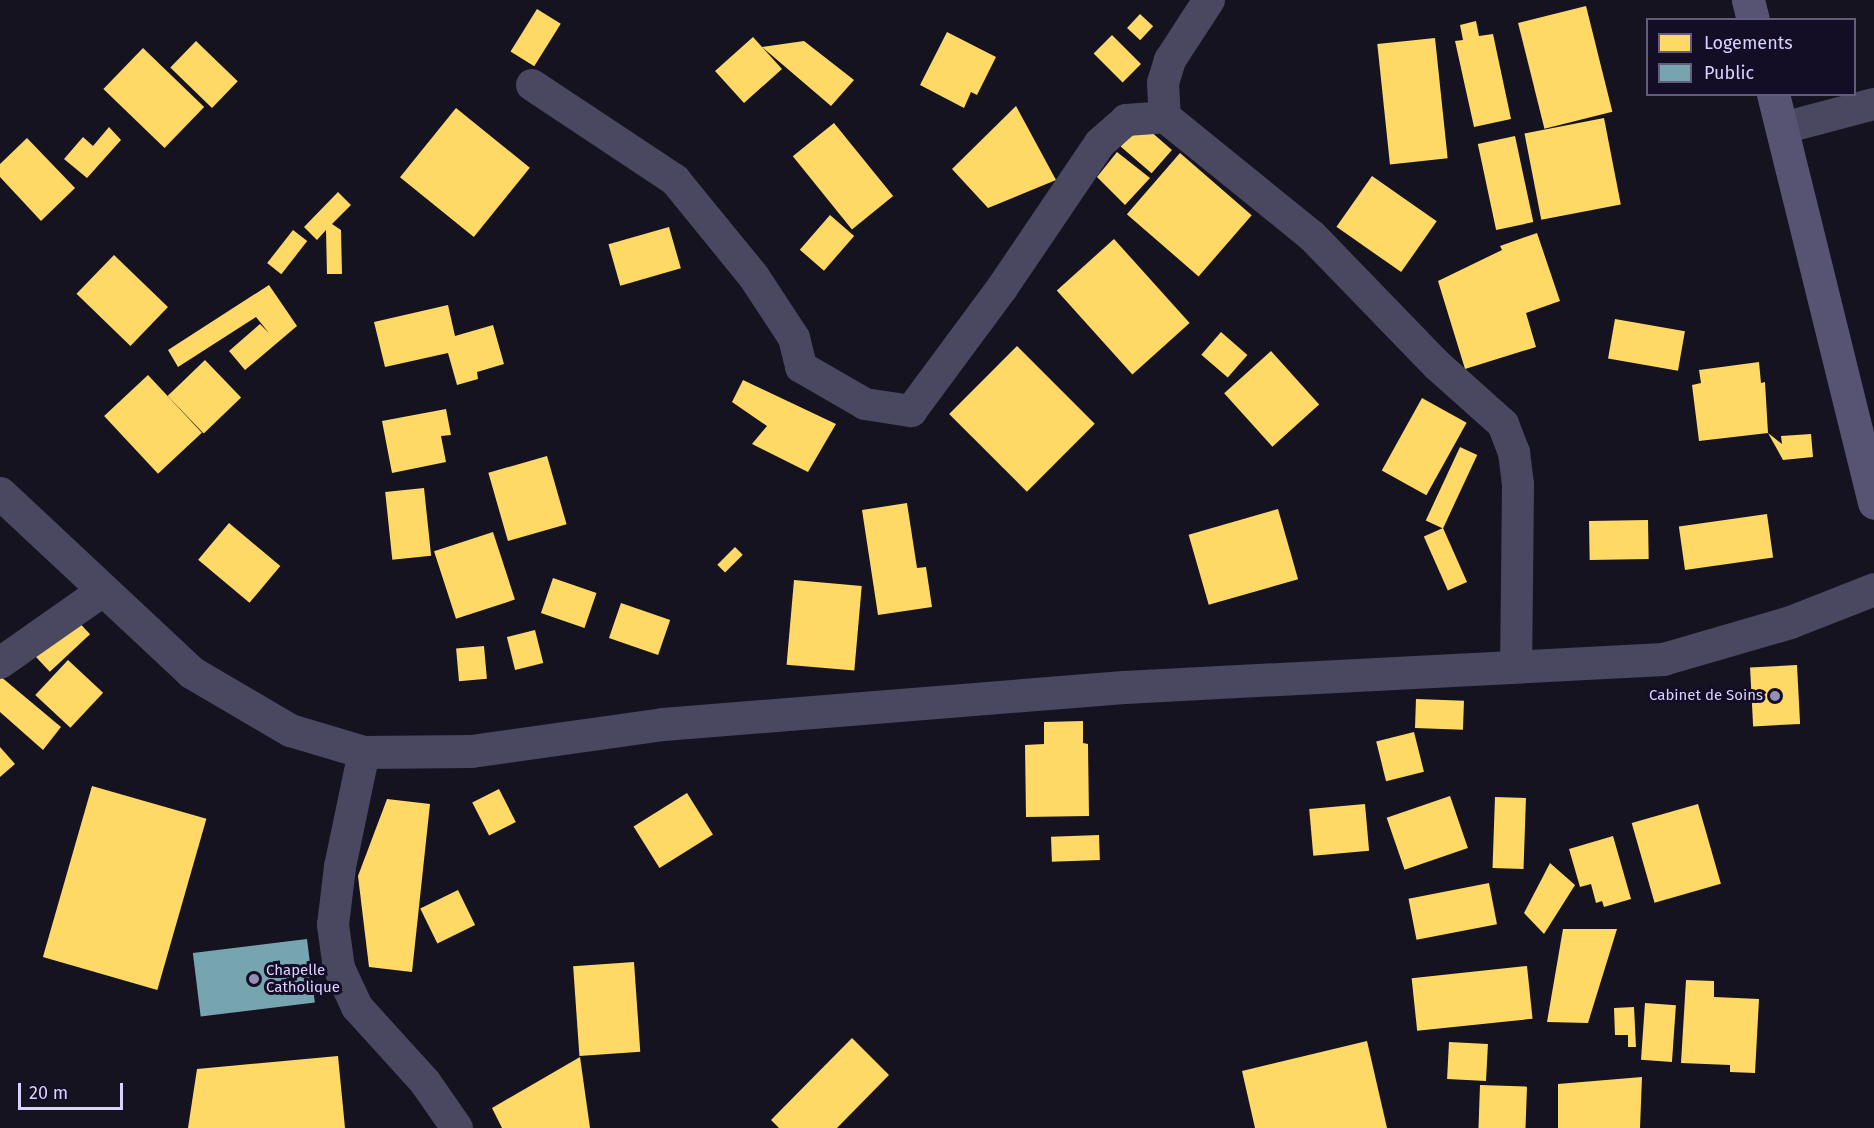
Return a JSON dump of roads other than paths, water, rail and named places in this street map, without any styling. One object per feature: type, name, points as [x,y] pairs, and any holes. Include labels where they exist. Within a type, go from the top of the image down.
[{"type":"main road","points":[[1748,0],[1752,18]]},
{"type":"main road","points":[[1774,96],[1870,463],[1874,503]]},
{"type":"street","points":[[1165,117],[1162,83],[1170,60],[1209,0]]},
{"type":"street","points":[[532,85],[675,180],[754,277],[794,338],[801,368],[865,404],[911,411],[1002,288],[1100,143],[1126,120],[1165,117],[1312,236],[1437,365],[1503,424],[1514,452],[1518,484],[1516,667]]},
{"type":"street","points":[[1783,128],[1874,104]]},
{"type":"street","points":[[0,493],[191,672],[290,730],[364,752],[471,751],[663,724],[1124,687],[1663,659],[1790,622],[1874,589]]},
{"type":"street","points":[[0,663],[103,591]]},
{"type":"street","points":[[364,752],[340,867],[333,926],[339,968],[357,1007],[425,1082],[458,1128]]},
{"type":"place","name":"Cabinet de Soins","points":[[1775,696]]},
{"type":"place","name":"Chapelle Catholique","points":[[254,979]]}]
